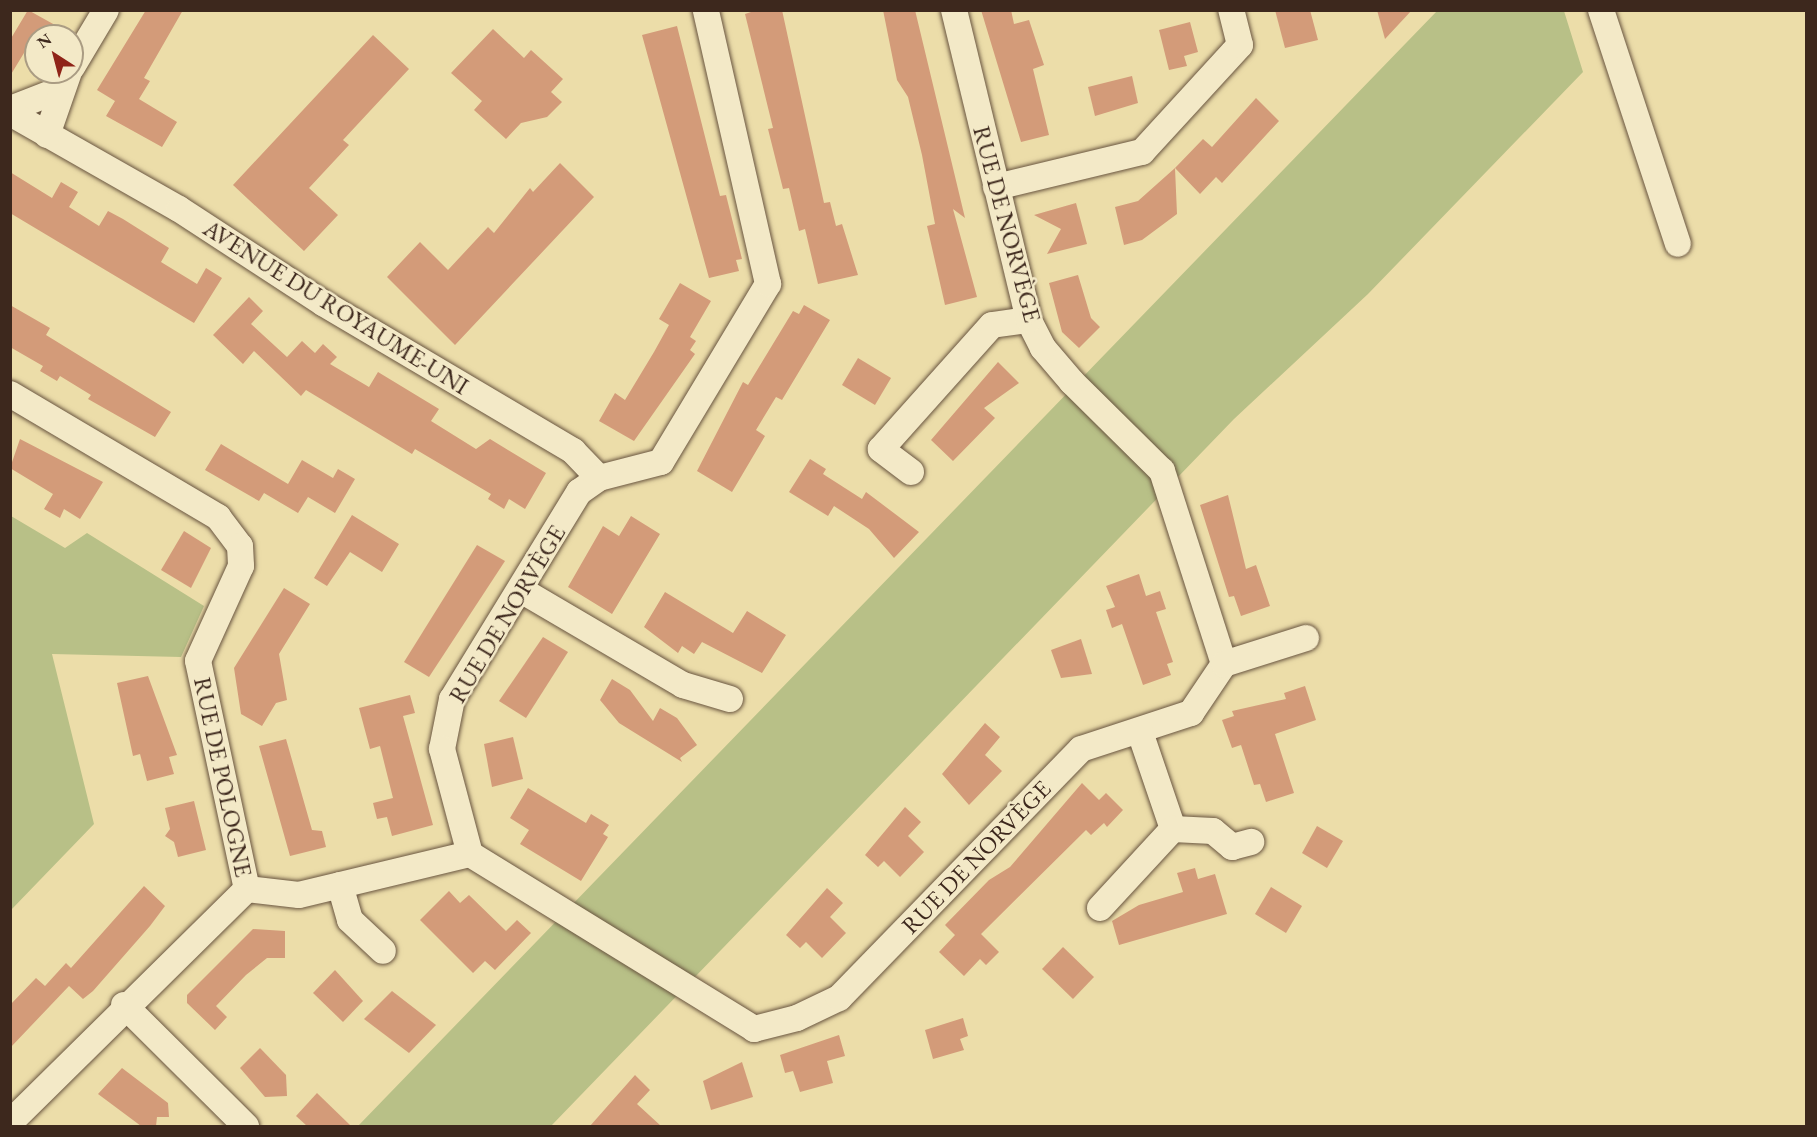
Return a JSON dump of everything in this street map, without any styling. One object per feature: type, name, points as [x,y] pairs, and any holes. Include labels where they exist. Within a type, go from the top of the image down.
[{"type":"street","points":[[84,47],[106,10]]},
{"type":"street","points":[[599,478],[661,462],[768,284],[706,10]]},
{"type":"street","name":"RUE DE NORVÈGE","points":[[599,478],[579,492],[521,590],[452,699],[442,749],[470,854],[754,1029],[797,1018],[839,998],[1081,749],[1140,732],[1191,713],[1224,664],[1162,471],[1072,382],[1043,348],[1029,320],[954,10]]},
{"type":"street","points":[[996,187],[1142,152],[1240,45],[1231,10]]},
{"type":"street","points":[[1601,10],[1678,244]]},
{"type":"street","points":[[10,111],[59,84]]},
{"type":"street","points":[[47,135],[63,84]]},
{"type":"street","name":"AVENUE DU ROYAUME-UNI","points":[[10,111],[47,135],[179,209],[324,303],[573,451],[599,478]]},
{"type":"street","points":[[911,472],[881,449],[992,325],[1029,320]]},
{"type":"street","name":"RUE DE POLOGNE","points":[[10,394],[218,517],[240,546],[241,566],[198,662],[247,889],[124,1005],[10,1123]]},
{"type":"street","points":[[521,590],[682,685],[730,699]]},
{"type":"street","points":[[1224,664],[1306,638]]},
{"type":"street","points":[[1140,732],[1173,828]]},
{"type":"street","points":[[1173,828],[1213,831],[1232,847],[1251,842]]},
{"type":"street","points":[[1100,908],[1173,828]]},
{"type":"street","points":[[247,889],[298,895],[470,854]]},
{"type":"street","points":[[340,885],[350,920],[383,951]]},
{"type":"street","points":[[124,1005],[246,1126]]},
{"type":"green space","points":[[1437,11],[1564,11],[1583,72],[1368,294],[1234,419],[551,1126],[358,1126]]},
{"type":"green space","points":[[11,516],[65,548],[87,533],[204,606],[181,657],[52,654],[94,824],[11,910]]},
{"type":"building","points":[[28,10],[53,24],[24,24],[24,53],[10,76],[10,40]]},
{"type":"building","points":[[146,10],[183,10],[144,78],[150,81],[139,99],[177,122],[162,147],[106,116],[115,101],[97,90]]},
{"type":"building","points":[[757,10],[782,10],[824,203],[830,202],[836,226],[842,224],[858,275],[818,284],[805,229],[799,231],[789,188],[783,189],[768,129],[773,128],[745,14]]},
{"type":"building","points":[[883,10],[915,10],[965,218],[953,209],[977,297],[945,305],[927,226],[935,224],[922,155],[908,97],[897,80]]},
{"type":"building","points":[[981,10],[1011,10],[1014,24],[1029,20],[1044,65],[1033,69],[1049,135],[1021,142]]},
{"type":"building","points":[[1275,10],[1310,10],[1318,40],[1285,48]]},
{"type":"building","points":[[1377,10],[1412,10],[1385,39]]},
{"type":"building","points":[[1190,22],[1198,52],[1184,56],[1187,66],[1169,70],[1159,30]]},
{"type":"building","points":[[677,26],[720,196],[726,195],[742,259],[736,260],[739,271],[709,278],[642,35]]},
{"type":"building","points":[[493,29],[524,58],[531,50],[563,79],[551,92],[562,102],[547,117],[521,123],[506,139],[474,110],[482,101],[451,73]]},
{"type":"building","points":[[373,35],[409,69],[343,140],[349,145],[309,188],[338,215],[304,251],[233,185]]},
{"type":"building","points":[[1132,76],[1138,103],[1095,116],[1088,87]]},
{"type":"building","points":[[1256,98],[1279,121],[1222,183],[1216,177],[1200,194],[1175,168],[1203,139],[1212,147]]},
{"type":"building","points":[[560,163],[594,197],[455,345],[387,277],[420,242],[448,270],[488,227],[494,233],[530,188],[533,192]]},
{"type":"building","points":[[1175,168],[1177,214],[1142,240],[1124,245],[1115,207],[1138,201]]},
{"type":"building","points":[[10,172],[52,198],[61,182],[78,192],[69,207],[99,226],[108,211],[123,219],[169,248],[161,262],[197,284],[206,268],[222,278],[194,323],[10,213]]},
{"type":"building","points":[[1076,203],[1087,244],[1047,254],[1061,229],[1034,215]]},
{"type":"building","points":[[1078,275],[1091,318],[1100,327],[1079,348],[1062,332],[1049,283]]},
{"type":"building","points":[[680,283],[711,301],[690,337],[696,341],[690,350],[695,354],[634,441],[599,421],[615,393],[625,400],[654,352],[669,325],[659,319]]},
{"type":"building","points":[[249,297],[263,311],[251,324],[287,357],[302,341],[315,353],[323,344],[337,357],[330,364],[369,387],[378,372],[439,409],[431,421],[476,449],[490,439],[546,473],[525,509],[509,499],[504,509],[488,499],[491,494],[415,449],[412,454],[306,390],[301,396],[254,351],[243,364],[213,335]]},
{"type":"building","points":[[10,305],[50,328],[46,335],[171,412],[155,437],[88,399],[91,395],[60,376],[57,381],[40,371],[43,366],[10,347]]},
{"type":"building","points":[[804,305],[830,320],[782,400],[776,397],[756,430],[765,436],[732,492],[697,471],[743,382],[748,385],[793,311],[799,314]]},
{"type":"building","points":[[858,358],[891,378],[875,405],[842,385]]},
{"type":"building","points":[[998,362],[1019,383],[984,408],[995,418],[953,461],[931,440]]},
{"type":"building","points":[[20,439],[103,482],[80,519],[64,509],[60,518],[44,509],[53,494],[10,468]]},
{"type":"building","points":[[221,444],[288,484],[302,460],[333,478],[338,469],[355,479],[335,513],[308,497],[298,513],[264,493],[259,501],[205,470]]},
{"type":"building","points":[[810,459],[826,469],[823,474],[862,499],[866,492],[919,532],[894,558],[869,529],[834,506],[828,516],[789,492]]},
{"type":"building","points":[[1228,495],[1246,569],[1256,565],[1270,606],[1241,616],[1234,596],[1229,597],[1200,505]]},
{"type":"building","points":[[352,515],[399,544],[382,572],[350,552],[327,586],[314,578]]},
{"type":"building","points":[[631,516],[660,534],[612,614],[568,587],[603,526],[619,536]]},
{"type":"building","points":[[184,531],[211,548],[191,588],[161,570]]},
{"type":"building","points":[[477,545],[505,561],[429,677],[404,662]]},
{"type":"building","points":[[1139,574],[1146,596],[1160,591],[1166,609],[1156,612],[1173,662],[1167,664],[1171,675],[1143,685],[1122,624],[1112,628],[1106,610],[1115,607],[1106,586]]},
{"type":"building","points":[[284,588],[310,604],[279,654],[287,700],[276,703],[262,726],[241,714],[234,668]]},
{"type":"building","points":[[665,592],[733,633],[747,611],[786,635],[762,673],[702,642],[694,654],[682,646],[678,653],[644,627]]},
{"type":"building","points":[[543,637],[568,652],[526,718],[499,701]]},
{"type":"building","points":[[1081,639],[1092,674],[1061,678],[1051,650]]},
{"type":"building","points":[[148,676],[177,755],[169,757],[174,774],[147,781],[140,754],[133,756],[117,683]]},
{"type":"building","points":[[612,679],[630,690],[653,721],[660,708],[677,718],[697,745],[680,758],[682,762],[619,723],[600,700]]},
{"type":"building","points":[[1305,686],[1316,720],[1275,734],[1294,793],[1266,802],[1260,784],[1254,785],[1241,745],[1232,748],[1222,720],[1234,716],[1232,711],[1286,699],[1284,693]]},
{"type":"building","points":[[410,695],[415,713],[403,716],[433,825],[392,836],[387,817],[377,819],[373,803],[393,798],[380,746],[370,749],[359,708]]},
{"type":"building","points":[[985,723],[1000,737],[985,755],[1002,771],[969,805],[942,774]]},
{"type":"building","points":[[513,737],[523,779],[492,787],[484,744]]},
{"type":"building","points":[[286,739],[312,830],[322,831],[326,847],[290,856],[259,746]]},
{"type":"building","points":[[1082,783],[1099,800],[1106,793],[1123,810],[1107,827],[1104,823],[1091,835],[1086,830],[981,934],[999,952],[986,965],[980,959],[964,976],[939,952],[955,935],[945,925],[989,880],[1010,867]]},
{"type":"building","points":[[528,788],[586,823],[591,814],[609,825],[603,834],[608,837],[581,881],[520,844],[529,830],[510,818]]},
{"type":"building","points":[[194,801],[206,850],[178,857],[174,842],[165,836],[170,829],[165,808]]},
{"type":"building","points":[[905,807],[921,822],[908,836],[924,852],[900,877],[884,861],[878,867],[865,855]]},
{"type":"building","points":[[1317,826],[1343,841],[1327,868],[1302,853]]},
{"type":"building","points":[[1195,868],[1198,879],[1215,874],[1227,914],[1119,945],[1112,921],[1139,905],[1183,892],[1177,873]]},
{"type":"building","points":[[144,886],[165,906],[150,926],[93,991],[83,999],[69,986],[10,1048],[10,1005],[36,978],[45,986],[66,963],[71,968]]},
{"type":"building","points":[[1271,887],[1302,906],[1286,933],[1255,914]]},
{"type":"building","points":[[827,888],[843,903],[830,917],[846,933],[822,958],[806,942],[800,948],[786,935]]},
{"type":"building","points":[[449,891],[460,903],[469,895],[506,931],[517,920],[531,933],[495,970],[485,961],[473,973],[420,920]]},
{"type":"building","points":[[253,929],[285,931],[285,958],[267,958],[246,975],[216,1006],[227,1017],[215,1030],[187,1003],[187,995]]},
{"type":"building","points":[[1063,947],[1094,977],[1073,999],[1042,969]]},
{"type":"building","points":[[335,970],[363,1001],[343,1022],[313,993]]},
{"type":"building","points":[[392,991],[436,1025],[409,1053],[364,1019]]},
{"type":"building","points":[[963,1018],[968,1036],[960,1039],[964,1050],[933,1059],[925,1030]]},
{"type":"building","points":[[839,1035],[845,1056],[827,1061],[833,1083],[800,1092],[793,1071],[785,1073],[780,1055]]},
{"type":"building","points":[[260,1048],[286,1075],[287,1096],[265,1097],[240,1068]]},
{"type":"building","points":[[742,1062],[753,1097],[711,1110],[703,1081]]},
{"type":"building","points":[[122,1068],[168,1103],[169,1117],[157,1117],[156,1126],[141,1126],[98,1094]]},
{"type":"building","points":[[635,1075],[650,1090],[637,1104],[661,1126],[590,1126]]},
{"type":"building","points":[[317,1093],[351,1126],[307,1126],[296,1116]]}]
